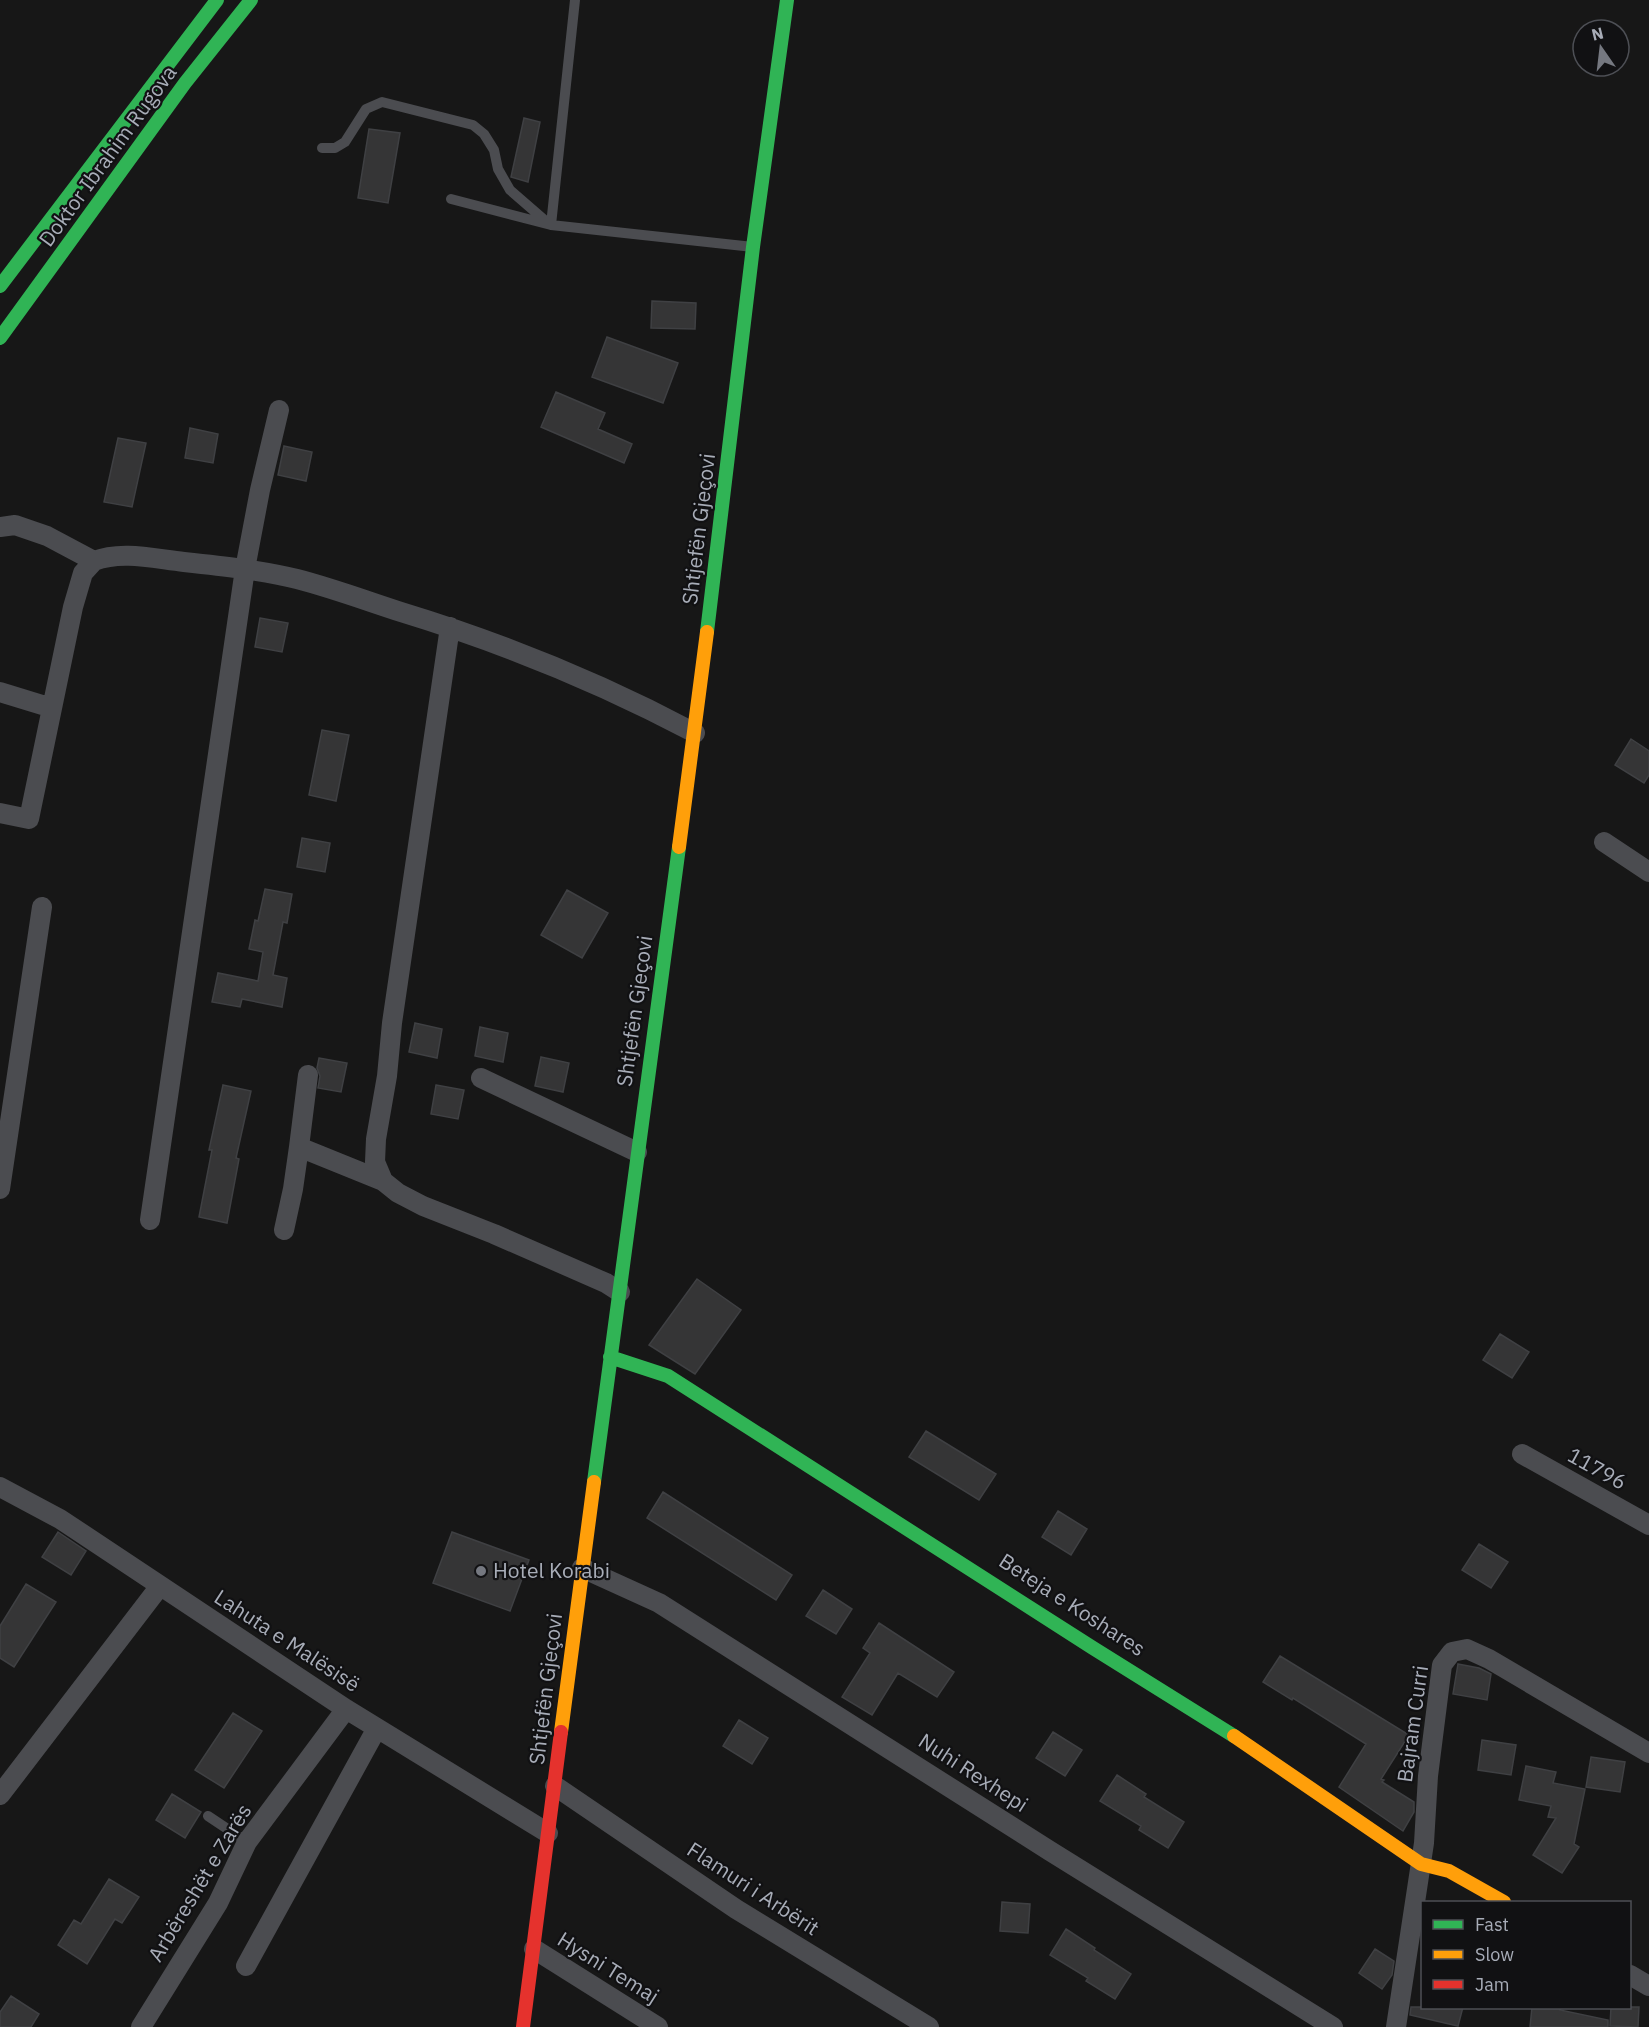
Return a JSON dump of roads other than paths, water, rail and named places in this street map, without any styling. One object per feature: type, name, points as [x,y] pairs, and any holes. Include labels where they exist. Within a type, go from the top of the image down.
[{"type":"main road","name":"Doktor Ibrahim Rugova","points":[[0,286],[217,0]]},
{"type":"main road","name":"Doktor Ibrahim Rugova","points":[[0,338],[186,83],[251,0]]},
{"type":"main road","name":"Shtjefën Gjeçovi","points":[[523,2027],[620,1292],[624,1247],[695,733],[753,247],[787,0]]},
{"type":"main road","name":"Beteja e Koshares","points":[[610,1357],[668,1376],[678,1382],[1093,1648],[1260,1752],[1420,1864],[1449,1871],[1502,1901]]},
{"type":"street","points":[[150,1220],[245,569],[260,490],[279,410]]},
{"type":"street","points":[[0,527],[15,525],[47,536],[94,561]]},
{"type":"street","points":[[0,813],[29,819],[73,608],[83,573],[94,561],[105,557],[131,556],[245,569],[297,579],[450,627],[554,665],[636,701],[695,733]]},
{"type":"street","points":[[383,1181],[375,1162],[376,1139],[387,1076],[392,1023],[450,627]]},
{"type":"street","points":[[0,692],[52,708]]},
{"type":"street","points":[[1604,842],[1649,872]]},
{"type":"street","points":[[0,1189],[42,907]]},
{"type":"street","points":[[284,1230],[293,1190],[308,1075]]},
{"type":"street","points":[[481,1078],[637,1152]]},
{"type":"street","points":[[299,1148],[383,1181],[398,1193],[423,1206],[537,1252],[606,1283],[620,1292]]},
{"type":"street","name":"11796","points":[[1522,1454],[1649,1525]]},
{"type":"street","name":"Lahuta e Malësisë","points":[[0,1487],[60,1519],[346,1709],[548,1833]]},
{"type":"street","name":"Nuhi Rexhepi","points":[[582,1568],[659,1604],[1333,2027]]},
{"type":"street","points":[[0,1795],[160,1586]]},
{"type":"street","name":"Bajram Curri","points":[[1396,2027],[1420,1864],[1442,1665],[1452,1652],[1467,1649],[1489,1659],[1649,1753]]},
{"type":"street","name":"Arbëreshët e Zarës","points":[[141,2027],[218,1903],[248,1842],[346,1709]]},
{"type":"street","points":[[246,1966],[377,1728]]},
{"type":"street","name":"Flamuri i Arbërit","points":[[555,1786],[736,1909],[929,2027]]},
{"type":"street","name":"Hysni Temaj","points":[[534,1949],[658,2027]]},
{"type":"street","points":[[1631,1976],[1649,1986]]},
{"type":"lane","points":[[551,225],[575,0]]},
{"type":"lane","points":[[322,148],[336,148],[345,142],[366,109],[382,102],[473,125],[484,134],[494,150],[498,169],[510,190],[551,225]]},
{"type":"lane","points":[[451,199],[551,225],[753,247]]},
{"type":"lane","points":[[208,1816],[248,1842]]},
{"type":"place","name":"Hotel Korabi","points":[[481,1571]]}]
